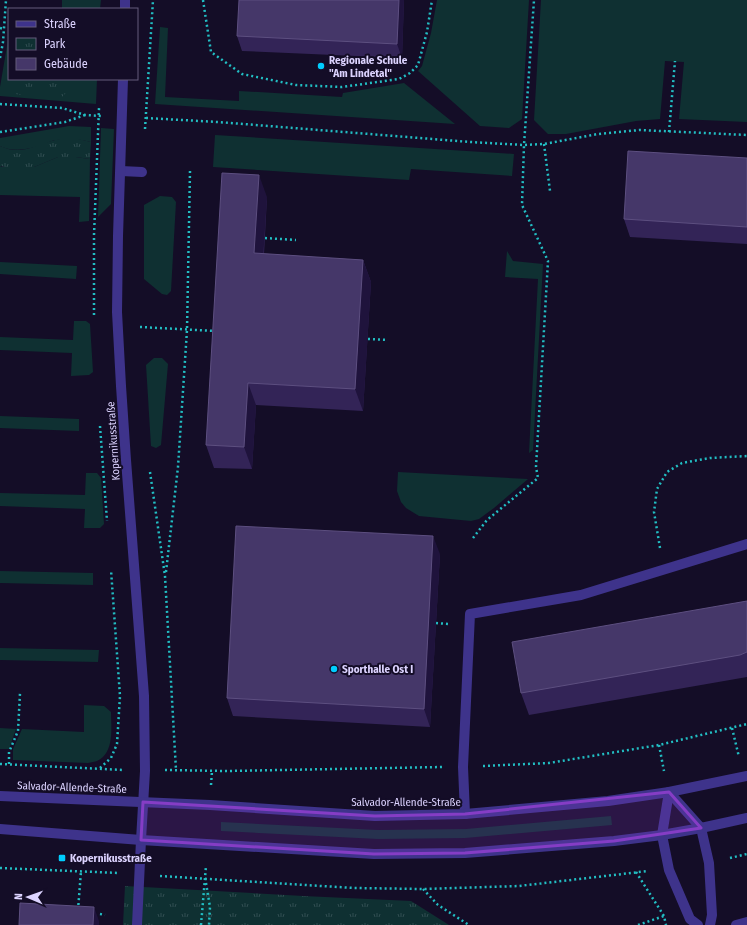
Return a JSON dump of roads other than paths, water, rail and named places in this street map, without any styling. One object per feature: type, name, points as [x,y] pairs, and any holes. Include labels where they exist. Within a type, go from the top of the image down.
[{"type":"street","name":"Kopernikusstraße","points":[[123,80],[117,312],[125,445],[144,696],[145,770],[143,802]]},
{"type":"street","points":[[120,171],[142,172]]},
{"type":"street","points":[[464,814],[463,767],[470,614],[581,595],[747,544]]},
{"type":"street","name":"Salvador-Allende-Straße","points":[[0,796],[210,805],[375,816],[464,814],[608,801],[669,792],[747,776]]},
{"type":"street","points":[[669,792],[701,828],[709,863],[712,915],[710,925]]},
{"type":"street","points":[[669,792],[662,835],[669,870],[690,919],[698,925]]},
{"type":"street","points":[[137,925],[143,802]]},
{"type":"street","points":[[0,829],[142,840],[374,854],[465,853],[614,841],[662,835],[747,818]]},
{"type":"street","points":[[736,925],[747,922]]},
{"type":"place","name":"Regionale Schule \"Am Lindetal\"","points":[[321,66]]},
{"type":"place","name":"Sporthalle Ost I","points":[[334,669]]},
{"type":"place","name":"Kopernikusstraße","points":[[62,858]]}]
